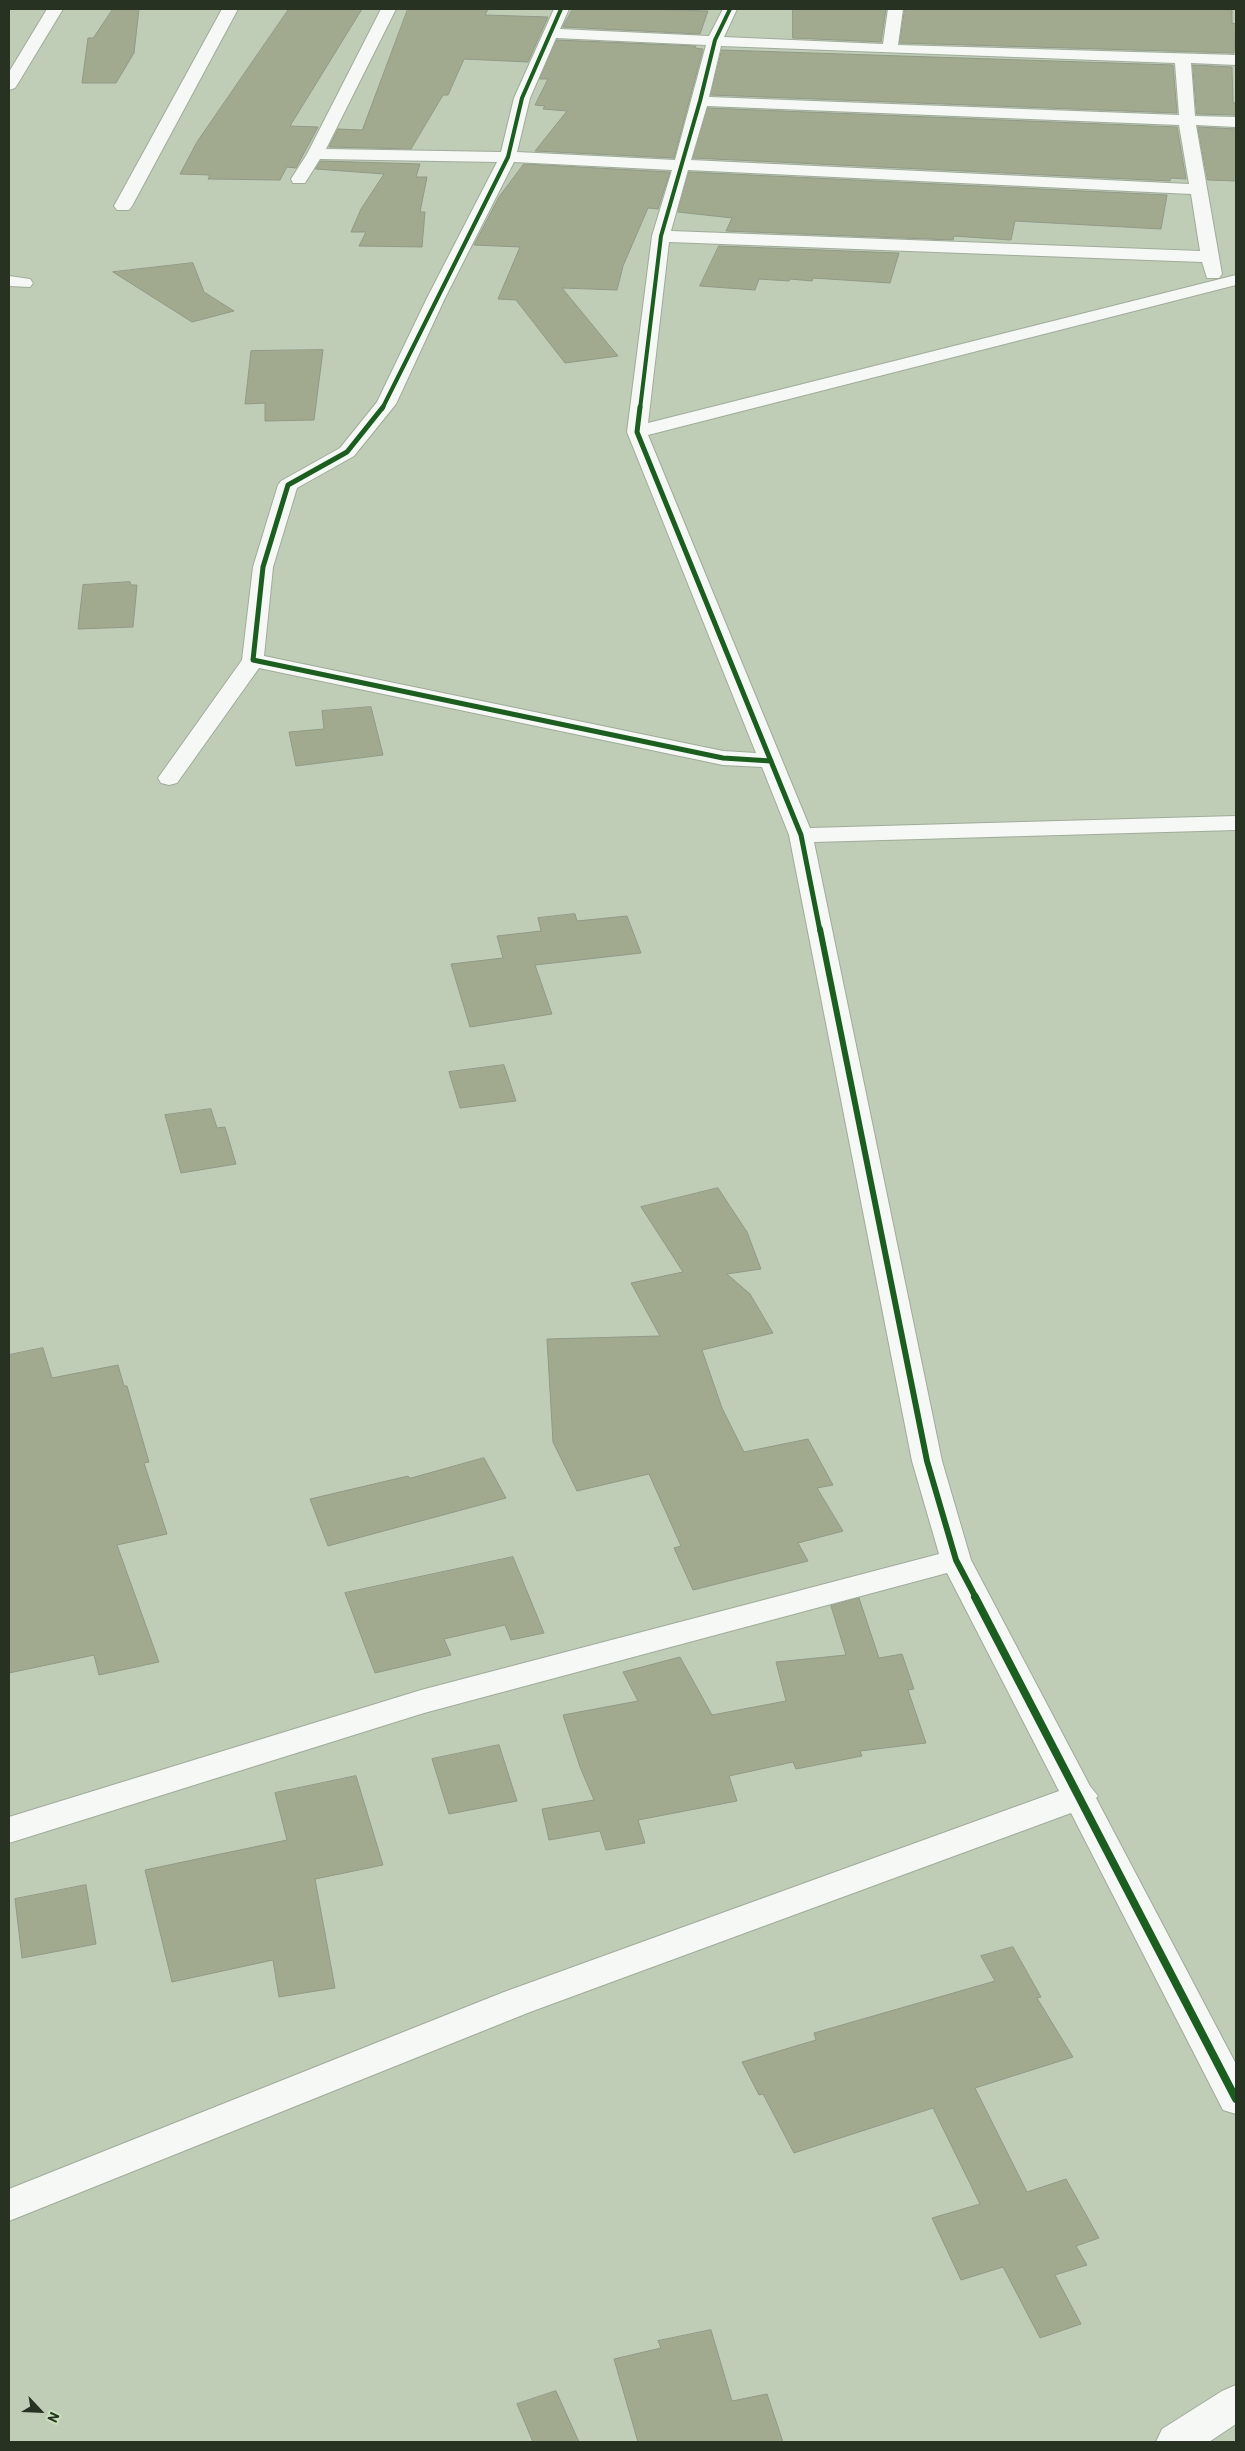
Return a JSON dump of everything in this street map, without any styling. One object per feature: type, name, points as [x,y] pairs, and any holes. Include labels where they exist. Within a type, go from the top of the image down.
[{"type":"street","points":[[9,85],[55,9]]},
{"type":"street","points":[[123,206],[230,9]]},
{"type":"street","points":[[299,180],[315,154],[388,9]]},
{"type":"street","points":[[169,778],[253,660],[263,567],[288,484],[347,452],[386,404],[436,298],[508,157],[522,98],[561,9]]},
{"type":"street","points":[[730,9],[715,40],[700,101],[661,236],[637,432],[800,835],[927,1461],[956,1560],[1081,1796],[1236,2099]]},
{"type":"street","points":[[890,49],[896,9]]},
{"type":"street","points":[[550,33],[890,49],[1236,60]]},
{"type":"street","points":[[1183,58],[1187,120],[1209,257],[1216,287]]},
{"type":"street","points":[[700,101],[1236,122]]},
{"type":"street","points":[[315,154],[508,157],[1198,189]]},
{"type":"street","points":[[661,236],[1209,257]]},
{"type":"street","points":[[637,432],[1216,287],[1236,280]]},
{"type":"street","points":[[253,660],[723,758],[771,761]]},
{"type":"street","points":[[800,835],[976,833],[1018,829],[1236,823]]},
{"type":"street","points":[[9,1830],[421,1702],[956,1560]]},
{"type":"street","points":[[9,2205],[517,2002],[1081,1796]]},
{"type":"street","points":[[1176,2442],[1236,2403]]},
{"type":"building","points":[[113,9],[139,9],[134,53],[116,83],[82,83],[88,38],[93,38]]},
{"type":"building","points":[[289,9],[362,9],[290,126],[318,127],[296,168],[287,167],[280,180],[208,179],[210,175],[180,174],[197,142]]},
{"type":"building","points":[[408,9],[488,9],[485,15],[548,17],[528,62],[464,59],[448,95],[443,95],[411,149],[329,147],[338,129],[362,130]]},
{"type":"building","points":[[573,9],[708,11],[700,34],[563,27]]},
{"type":"building","points":[[793,9],[886,9],[881,42],[793,38]]},
{"type":"building","points":[[905,9],[1232,10],[1232,23],[1236,24],[1234,53],[900,43]]},
{"type":"building","points":[[557,40],[696,46],[695,48],[703,49],[674,158],[535,151],[567,111],[543,109],[545,106],[535,105],[548,79],[540,79]]},
{"type":"building","points":[[722,50],[1173,65],[1177,113],[711,95]]},
{"type":"building","points":[[1193,65],[1232,67],[1233,103],[1236,103],[1236,115],[1197,114]]},
{"type":"building","points":[[708,108],[1177,127],[1186,179],[1171,178],[1170,181],[693,158]]},
{"type":"building","points":[[1198,127],[1236,129],[1236,181],[1208,180]]},
{"type":"building","points":[[321,161],[420,164],[416,177],[427,177],[420,212],[425,212],[422,247],[359,246],[366,232],[351,232],[361,209],[384,174],[316,169]]},
{"type":"building","points":[[524,164],[670,172],[658,209],[648,208],[623,266],[617,290],[562,288],[618,356],[565,363],[516,300],[498,299],[520,247],[474,245],[499,197]]},
{"type":"building","points":[[689,172],[1167,195],[1161,229],[1015,221],[1011,240],[954,236],[953,240],[726,231],[732,218],[678,212]]},
{"type":"building","points":[[719,246],[899,253],[890,283],[813,278],[812,281],[759,279],[755,290],[700,286]]},
{"type":"building","points":[[193,263],[204,292],[234,311],[192,322],[113,272]]},
{"type":"building","points":[[323,350],[314,420],[265,421],[265,403],[245,404],[251,351]]},
{"type":"building","points":[[130,582],[131,585],[137,585],[133,627],[78,629],[83,585]]},
{"type":"building","points":[[371,707],[383,755],[296,766],[289,732],[324,729],[322,711]]},
{"type":"building","points":[[575,914],[577,921],[627,916],[641,953],[535,965],[552,1014],[470,1027],[451,964],[503,958],[497,936],[541,931],[538,918]]},
{"type":"building","points":[[504,1065],[516,1101],[460,1108],[449,1072]]},
{"type":"building","points":[[211,1109],[217,1128],[225,1127],[236,1164],[181,1173],[165,1115]]},
{"type":"building","points":[[718,1188],[747,1232],[761,1269],[727,1274],[750,1294],[773,1333],[702,1350],[722,1408],[744,1452],[808,1439],[833,1485],[817,1488],[843,1531],[798,1543],[808,1561],[693,1590],[674,1548],[681,1546],[649,1474],[577,1491],[553,1442],[547,1339],[660,1336],[631,1283],[683,1272],[641,1207]]},
{"type":"building","points":[[43,1348],[52,1378],[118,1365],[124,1386],[127,1386],[149,1462],[144,1463],[167,1534],[117,1545],[159,1662],[99,1675],[94,1655],[9,1673],[9,1355]]},
{"type":"building","points":[[484,1458],[506,1498],[328,1546],[310,1499],[408,1476],[410,1478]]},
{"type":"building","points":[[513,1557],[544,1633],[511,1640],[505,1625],[444,1639],[451,1655],[375,1673],[345,1593]]},
{"type":"building","points":[[859,1598],[879,1658],[902,1654],[914,1689],[908,1690],[926,1743],[860,1751],[862,1756],[796,1769],[793,1762],[729,1776],[737,1801],[638,1820],[645,1843],[606,1850],[600,1831],[549,1840],[542,1809],[594,1800],[580,1767],[563,1715],[638,1701],[623,1672],[680,1657],[712,1715],[786,1701],[776,1662],[846,1655],[831,1606]]},
{"type":"building","points":[[499,1745],[517,1801],[449,1814],[432,1759]]},
{"type":"building","points":[[356,1776],[383,1865],[315,1879],[335,1988],[279,1997],[273,1960],[172,1982],[145,1870],[287,1840],[275,1793]]},
{"type":"building","points":[[86,1885],[96,1944],[22,1958],[15,1899]]},
{"type":"building","points":[[1013,1947],[1041,1997],[1037,1998],[1073,2057],[975,2088],[1027,2192],[1066,2179],[1099,2238],[1076,2246],[1087,2265],[1055,2275],[1081,2324],[1040,2338],[1003,2267],[961,2280],[932,2218],[980,2204],[933,2108],[794,2153],[763,2094],[759,2095],[742,2062],[816,2040],[814,2033],[995,1981],[981,1956]]},
{"type":"building","points":[[711,2330],[732,2401],[767,2394],[783,2442],[638,2442],[614,2359],[661,2348],[658,2341]]},
{"type":"building","points":[[556,2391],[579,2442],[533,2442],[517,2404]]},
{"type":"cycle path","points":[[561,9],[522,98],[508,157],[436,298],[386,404],[347,452],[288,485],[263,567],[253,660],[723,758],[771,761]]},
{"type":"cycle path","points":[[730,9],[715,40],[700,101],[661,236],[637,432],[801,835],[927,1461],[956,1560],[1236,2099]]}]
